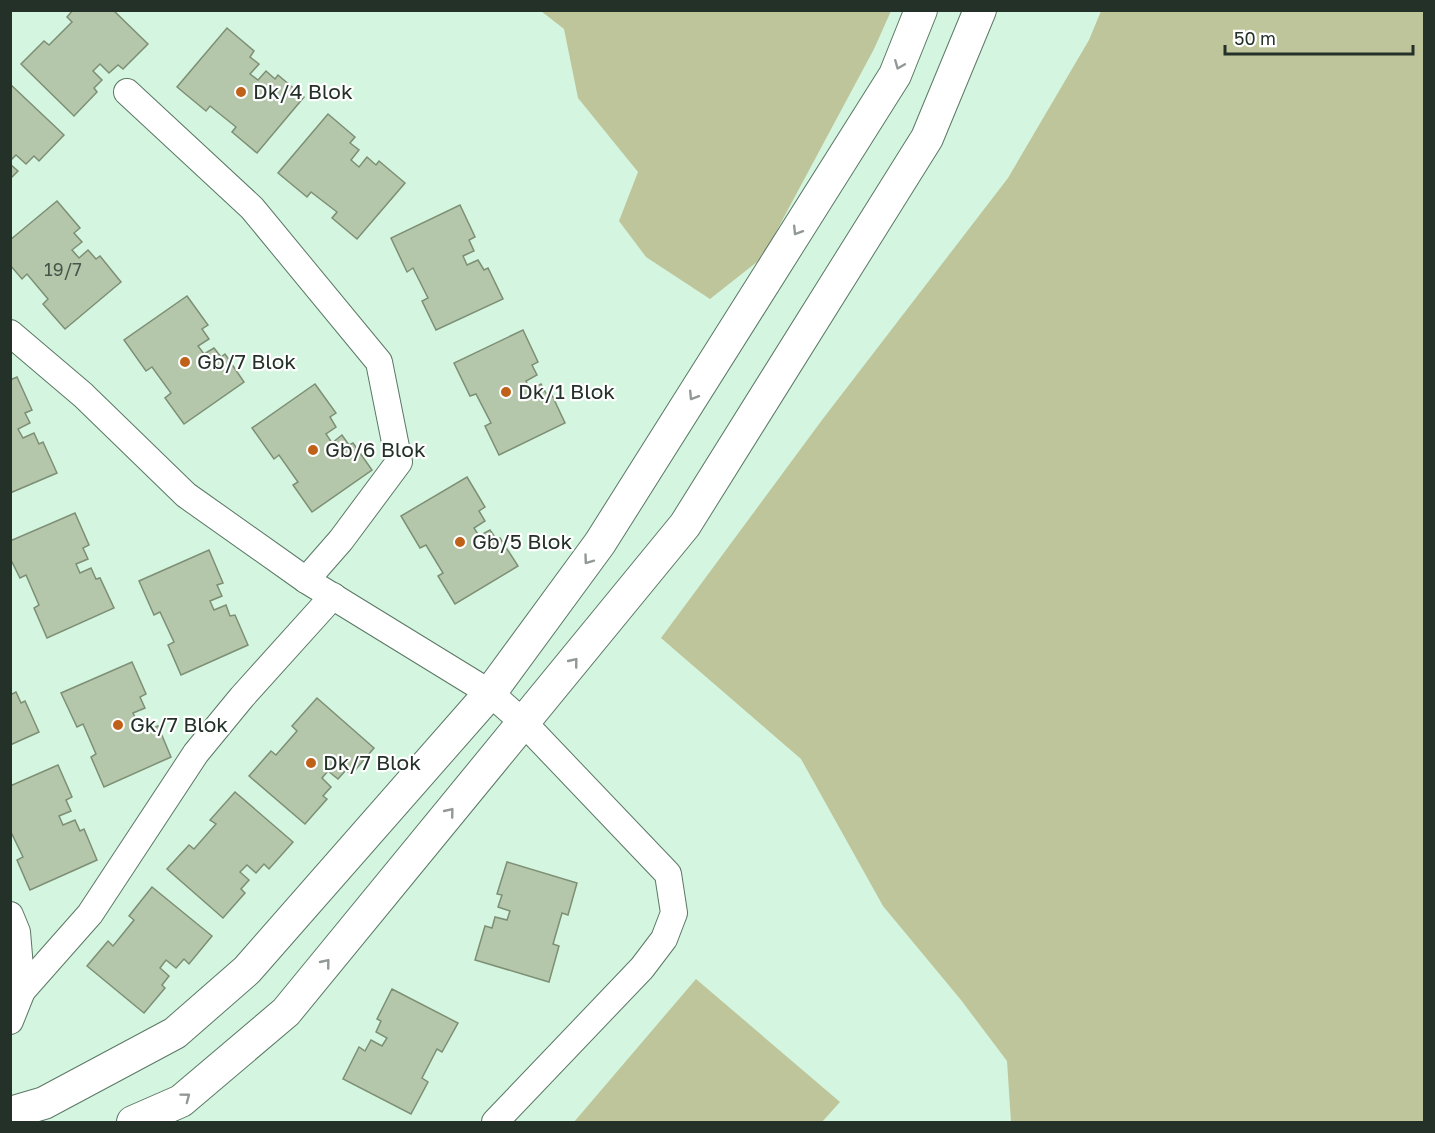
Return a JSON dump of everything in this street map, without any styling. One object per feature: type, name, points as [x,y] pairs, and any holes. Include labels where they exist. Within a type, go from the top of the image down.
[{"type":"street","points":[[10,1113],[44,1103],[176,1033],[247,970],[490,693],[600,543],[895,75],[921,10]]},
{"type":"street","points":[[133,1122],[181,1101],[286,1012],[685,525],[927,138],[980,10]]},
{"type":"street","points":[[127,92],[252,208],[379,362],[399,462],[341,540],[306,580]]},
{"type":"street","points":[[10,333],[83,395],[186,495],[306,580],[490,693],[524,723],[668,874],[674,913],[664,939],[642,968],[495,1122]]},
{"type":"street","points":[[10,1021],[22,991],[90,914],[196,753],[242,697],[333,596]]},
{"type":"street","points":[[10,915],[17,932],[22,991]]},
{"type":"green space","points":[[541,11],[891,11],[874,49],[762,258],[710,299],[646,257],[619,221],[638,172],[578,98],[564,29]]},
{"type":"green space","points":[[1101,11],[1424,11],[1424,1122],[1011,1122],[1007,1061],[961,1000],[883,906],[801,759],[661,638],[822,420],[1008,178],[1089,40]]},
{"type":"green space","points":[[696,979],[840,1102],[822,1122],[574,1122]]},
{"type":"building","points":[[73,10],[113,10],[148,44],[123,69],[118,65],[109,73],[100,64],[93,71],[102,80],[94,88],[97,92],[74,116],[21,64],[44,41],[49,45],[72,22],[67,17]]},
{"type":"building","name":"Dk/4 Blok","points":[[227,28],[254,51],[250,57],[259,64],[250,74],[258,80],[266,71],[275,79],[278,75],[304,97],[257,153],[232,132],[236,127],[210,106],[206,111],[177,87]]},
{"type":"building","points":[[10,84],[64,135],[39,161],[34,156],[26,164],[16,155],[10,161]]},
{"type":"building","points":[[328,114],[355,137],[350,143],[359,150],[351,160],[359,167],[367,157],[376,165],[379,161],[405,183],[357,239],[332,218],[337,212],[311,192],[307,197],[278,173]]},
{"type":"building","points":[[10,164],[18,171],[10,179]]},
{"type":"building","points":[[57,201],[80,228],[74,233],[82,242],[72,250],[79,258],[88,250],[96,259],[100,256],[121,282],[65,329],[43,304],[48,299],[27,274],[22,279],[10,265],[10,240]]},
{"type":"building","points":[[460,205],[475,237],[469,240],[474,251],[463,256],[467,265],[478,260],[484,270],[488,268],[503,299],[436,330],[422,301],[428,298],[413,268],[407,272],[391,238]]},
{"type":"building","name":"Gb/7 Blok","points":[[187,296],[208,325],[202,329],[209,339],[198,346],[204,354],[214,348],[221,357],[225,354],[244,382],[184,424],[165,398],[171,393],[152,367],[146,371],[124,340]]},
{"type":"building","name":"Dk/1 Blok","points":[[523,330],[538,362],[532,365],[537,375],[526,381],[530,390],[541,384],[547,395],[551,393],[565,423],[499,455],[485,426],[491,423],[476,394],[470,396],[454,363]]},
{"type":"building","points":[[17,377],[32,410],[25,413],[30,423],[18,429],[23,438],[34,433],[39,444],[43,442],[57,473],[10,493],[10,380]]},
{"type":"building","name":"Gb/6 Blok","points":[[315,384],[336,413],[330,417],[336,427],[326,434],[332,443],[342,435],[349,445],[353,443],[372,470],[312,512],[293,485],[298,482],[279,455],[274,459],[252,428]]},
{"type":"building","name":"Gb/5 Blok","points":[[467,477],[485,507],[479,511],[485,521],[474,528],[479,536],[490,530],[497,540],[500,538],[518,566],[455,604],[438,576],[443,573],[426,545],[420,548],[401,516]]},
{"type":"building","points":[[75,513],[89,545],[83,548],[88,559],[76,564],[80,573],[91,568],[96,579],[100,578],[114,608],[47,638],[34,608],[39,605],[26,575],[20,578],[10,558],[10,541]]},
{"type":"building","points":[[209,550],[223,583],[217,585],[222,596],[210,601],[214,610],[226,605],[230,616],[235,615],[248,645],[181,675],[168,645],[174,642],[160,612],[154,615],[139,581]]},
{"type":"building","name":"Gk/7 Blok","points":[[132,662],[146,694],[140,697],[145,708],[133,713],[137,722],[148,717],[153,728],[158,726],[171,757],[104,787],[91,757],[96,754],[83,724],[77,727],[61,693]]},
{"type":"building","points":[[16,692],[21,703],[25,701],[39,732],[10,745],[10,695]]},
{"type":"building","name":"Dk/7 Blok","points":[[317,698],[374,748],[351,775],[346,770],[338,779],[328,771],[322,778],[331,787],[323,796],[327,799],[305,824],[249,776],[271,751],[276,755],[297,731],[292,726]]},
{"type":"building","points":[[58,765],[72,797],[66,800],[71,811],[59,816],[63,825],[75,820],[80,831],[84,829],[97,860],[30,890],[17,860],[23,857],[10,830],[10,786]]},
{"type":"building","points":[[235,792],[293,842],[269,869],[264,864],[256,873],[247,865],[240,872],[249,880],[241,889],[245,893],[223,918],[167,869],[189,845],[194,849],[216,824],[210,820]]},
{"type":"building","points":[[507,862],[577,883],[568,915],[562,913],[553,944],[559,946],[549,982],[475,960],[485,926],[492,928],[495,917],[507,920],[510,911],[498,907],[502,895],[497,894]]},
{"type":"building","points":[[152,887],[212,936],[189,964],[184,959],[176,968],[166,960],[160,968],[169,976],[162,985],[165,988],[144,1013],[87,966],[108,941],[113,946],[134,920],[129,916]]},
{"type":"building","points":[[392,989],[458,1023],[442,1052],[437,1049],[422,1078],[428,1082],[411,1114],[343,1079],[359,1047],[365,1051],[371,1040],[382,1046],[387,1038],[376,1032],[381,1021],[377,1019]]},
{"type":"place","name":"Dk/4 Blok","points":[[241,92]]},
{"type":"place","name":"Gb/7 Blok","points":[[185,362]]},
{"type":"place","name":"Dk/1 Blok","points":[[506,392]]},
{"type":"place","name":"Gb/6 Blok","points":[[313,450]]},
{"type":"place","name":"Gb/5 Blok","points":[[460,542]]},
{"type":"place","name":"Gk/7 Blok","points":[[118,725]]},
{"type":"place","name":"Dk/7 Blok","points":[[311,763]]}]
